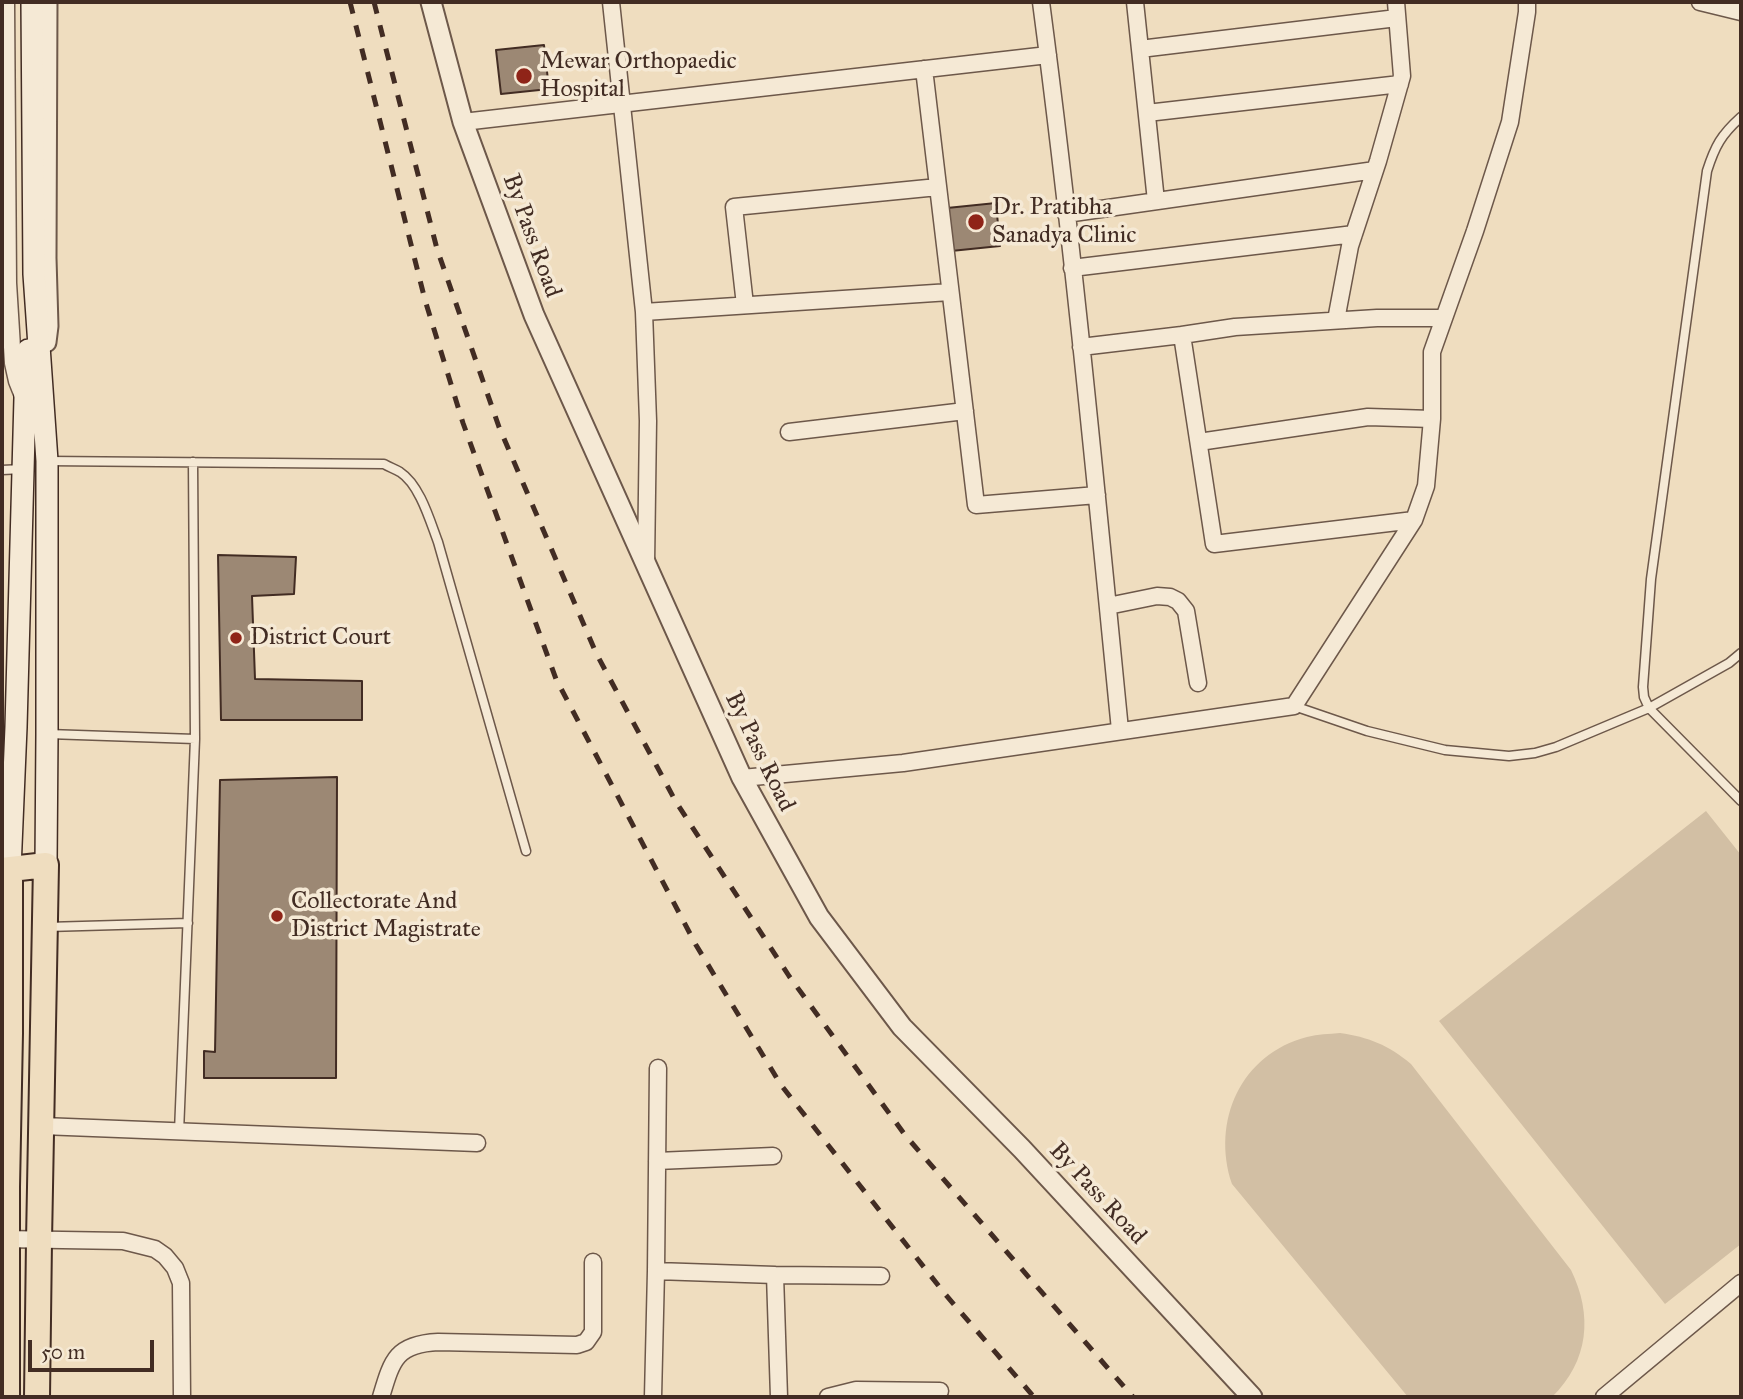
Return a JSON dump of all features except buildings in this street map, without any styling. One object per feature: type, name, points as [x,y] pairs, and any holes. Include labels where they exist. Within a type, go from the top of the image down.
[{"type":"main road","points":[[32,2],[34,274],[47,461],[46,865],[37,1397]]},
{"type":"main road","points":[[8,1397],[4,1239],[6,870],[20,573],[12,470],[24,400],[34,274]]},
{"type":"main road","points":[[20,573],[47,572]]},
{"type":"main road","points":[[6,870],[46,865]]},
{"type":"main road","points":[[6,920],[45,924]]},
{"type":"street","points":[[6,2],[4,124],[8,283],[13,363],[24,400]]},
{"type":"street","points":[[40,366],[48,326],[47,2]]},
{"type":"street","name":"By Pass Road","points":[[431,2],[463,122],[534,315],[741,778],[819,916],[902,1027],[1022,1149],[1252,1397]]},
{"type":"street","points":[[611,2],[644,312],[648,421],[646,566]]},
{"type":"street","points":[[1041,2],[1081,346],[1121,730]]},
{"type":"street","points":[[1135,2],[1156,201]]},
{"type":"street","points":[[741,778],[903,763],[1294,706],[1414,520],[1426,486],[1432,419],[1432,352],[1510,122],[1527,2]]},
{"type":"street","points":[[1700,2],[1741,12]]},
{"type":"street","points":[[1140,49],[1396,10],[1402,76],[1354,234],[1336,320]]},
{"type":"street","points":[[463,122],[1048,55]]},
{"type":"street","points":[[924,69],[976,505],[1097,495]]},
{"type":"street","points":[[1147,113],[1400,84]]},
{"type":"street","points":[[1066,214],[1375,170]]},
{"type":"street","points":[[745,305],[734,207],[938,187]]},
{"type":"street","points":[[1072,268],[1354,234]]},
{"type":"street","points":[[644,312],[950,292]]},
{"type":"street","points":[[1081,346],[1235,327],[1377,318],[1444,318]]},
{"type":"street","points":[[1182,335],[1214,544],[1414,520]]},
{"type":"street","points":[[789,432],[965,411]]},
{"type":"street","points":[[1199,442],[1368,418],[1432,419]]},
{"type":"street","points":[[1108,606],[1157,596],[1178,601],[1186,611],[1198,682]]},
{"type":"street","points":[[653,1397],[658,1068]]},
{"type":"street","points":[[41,1126],[477,1143]]},
{"type":"street","points":[[657,1160],[773,1156]]},
{"type":"street","points":[[4,1239],[123,1241],[155,1249],[165,1256],[175,1268],[181,1283],[181,1397]]},
{"type":"street","points":[[381,1397],[388,1371],[396,1358],[418,1343],[577,1345],[586,1342],[593,1332],[593,1262]]},
{"type":"street","points":[[656,1271],[881,1276]]},
{"type":"street","points":[[775,1275],[779,1397]]},
{"type":"street","points":[[1604,1397],[1741,1283]]},
{"type":"street","points":[[828,1397],[856,1390],[940,1391]]},
{"type":"lane","points":[[1741,117],[1714,148],[1707,171],[1651,579],[1643,687],[1648,708],[1741,801]]},
{"type":"lane","points":[[47,461],[384,464],[402,473],[414,487],[438,542],[526,851]]},
{"type":"lane","points":[[179,1132],[195,739],[193,462]]},
{"type":"lane","points":[[1294,706],[1367,731],[1446,750],[1509,756],[1556,747],[1648,708],[1729,663],[1741,653]]},
{"type":"lane","points":[[47,734],[195,739]]},
{"type":"lane","points":[[45,924],[188,923]]},
{"type":"shaded area","points":[[1706,811],[1741,855],[1741,1244],[1665,1304],[1439,1021]]},
{"type":"shaded area","points":[[1340,1033],[1378,1043],[1411,1064],[1571,1270],[1583,1304],[1584,1337],[1574,1368],[1552,1397],[1408,1397],[1232,1184],[1226,1160],[1229,1114],[1237,1093],[1249,1074],[1264,1058],[1284,1046],[1311,1036]]},
{"type":"railway","points":[[350,2],[425,300],[463,423],[556,679],[696,945],[781,1085],[945,1294],[1034,1397]]},
{"type":"railway","points":[[374,2],[437,249],[499,427],[596,653],[676,802],[789,976],[905,1135],[1133,1397]]},
{"type":"place","name":"Mewar Orthopaedic Hospital","points":[[524,76]]},
{"type":"place","name":"Dr. Pratibha Sanadya Clinic","points":[[976,222]]},
{"type":"place","name":"District Court","points":[[236,638]]},
{"type":"place","name":"Collectorate And District Magistrate","points":[[277,916]]}]
